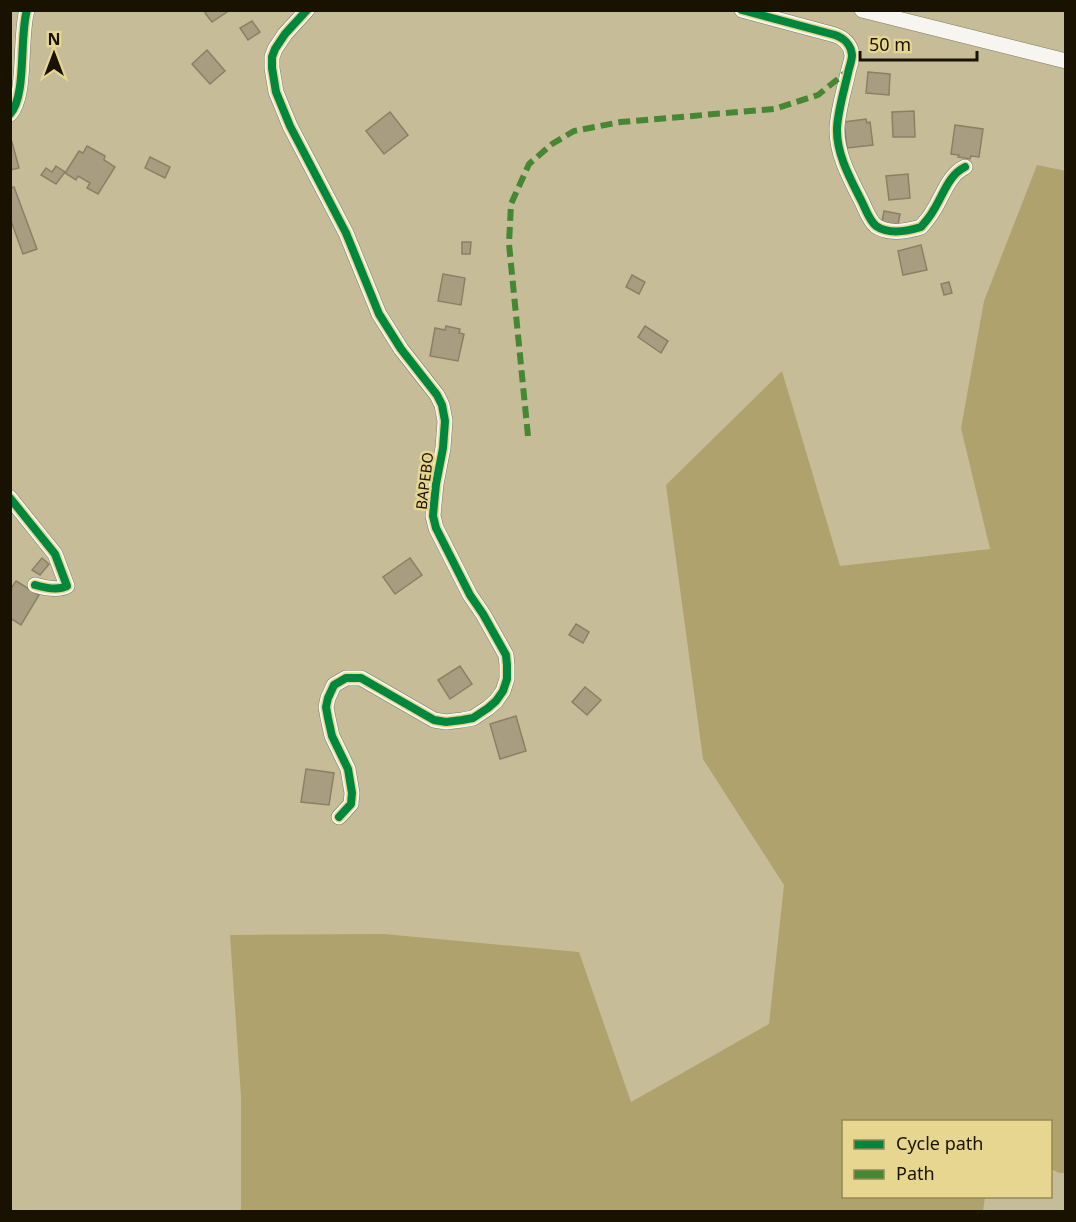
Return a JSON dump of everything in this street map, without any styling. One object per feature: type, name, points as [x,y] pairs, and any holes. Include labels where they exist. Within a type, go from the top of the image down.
[{"type":"street","points":[[10,114],[19,98],[22,36],[27,10]]},
{"type":"street","name":"ВАРЕВО","points":[[307,10],[275,49],[272,68],[276,92],[290,126],[346,233],[379,314],[401,349],[437,395],[442,405],[445,421],[434,504],[436,528],[470,595],[506,655],[507,665],[507,679],[496,701],[473,718],[446,722],[424,716],[361,678],[346,678],[334,685],[327,698],[327,718],[332,736],[348,769],[352,793],[351,804],[339,817]]},
{"type":"street","points":[[742,10],[835,34],[848,44],[851,61],[838,117],[838,141],[850,179],[870,220],[878,227],[890,231],[921,227],[934,211],[945,187],[964,166]]},
{"type":"street","points":[[862,10],[1065,61]]},
{"type":"street","points":[[10,498],[55,554],[67,586],[62,589],[35,585]]},
{"type":"shaded area","points":[[1037,165],[1066,171],[1065,1173],[1052,1170],[1052,1120],[842,1120],[842,1198],[985,1198],[983,1211],[241,1211],[241,1096],[230,935],[384,934],[579,952],[631,1102],[769,1024],[784,885],[703,759],[666,485],[782,371],[840,566],[990,549],[961,428],[984,301]]},
{"type":"building","points":[[208,10],[230,10],[212,22],[205,13]]},
{"type":"building","points":[[252,21],[260,32],[248,40],[240,28]]},
{"type":"building","points":[[207,50],[225,71],[210,84],[192,64]]},
{"type":"building","points":[[868,72],[890,74],[889,95],[866,93]]},
{"type":"building","points":[[914,111],[915,137],[893,137],[892,112]]},
{"type":"building","points":[[390,112],[408,135],[384,154],[366,131]]},
{"type":"building","points":[[866,119],[867,123],[870,122],[873,145],[847,148],[844,122]]},
{"type":"building","points":[[955,125],[983,129],[979,157],[971,156],[970,159],[951,154]]},
{"type":"building","points":[[12,142],[19,168],[10,170],[10,143]]},
{"type":"building","points":[[87,146],[105,156],[104,160],[115,167],[98,194],[87,188],[90,183],[78,176],[76,180],[65,173],[79,151],[83,153]]},
{"type":"building","points":[[150,157],[170,167],[165,178],[145,168]]},
{"type":"building","points":[[56,166],[65,172],[56,184],[41,175],[46,168],[52,172]]},
{"type":"building","points":[[908,174],[910,198],[889,200],[886,176]]},
{"type":"building","points":[[14,187],[37,249],[23,254],[10,218],[10,188]]},
{"type":"building","points":[[884,211],[900,214],[898,225],[882,222]]},
{"type":"building","points":[[462,242],[471,242],[470,254],[462,254]]},
{"type":"building","points":[[921,245],[927,270],[903,275],[898,251]]},
{"type":"building","points":[[443,274],[465,278],[461,305],[438,301]]},
{"type":"building","points":[[632,275],[645,282],[639,294],[626,287]]},
{"type":"building","points":[[949,282],[952,293],[944,295],[941,284]]},
{"type":"building","points":[[446,326],[460,329],[459,333],[464,334],[458,361],[430,356],[435,328],[445,330]]},
{"type":"building","points":[[645,326],[668,341],[661,353],[638,337]]},
{"type":"building","points":[[42,558],[49,564],[40,575],[32,570]]},
{"type":"building","points":[[410,558],[422,575],[395,594],[383,577]]},
{"type":"building","points":[[16,581],[39,595],[21,625],[10,618],[10,590]]},
{"type":"building","points":[[576,624],[589,632],[583,643],[569,635]]},
{"type":"building","points":[[460,666],[472,684],[450,699],[438,680]]},
{"type":"building","points":[[585,687],[601,700],[587,715],[572,702]]},
{"type":"building","points":[[516,716],[526,751],[500,759],[490,724]]},
{"type":"building","points":[[306,769],[334,773],[329,805],[301,802]]},
{"type":"marked path","points":[[528,436],[509,244],[511,204],[529,164],[552,144],[574,131],[621,122],[774,109],[818,95],[849,70]]},
{"type":"cycle path","points":[[10,114],[19,94],[27,10]]},
{"type":"cycle path","points":[[307,10],[275,49],[272,68],[276,92],[290,126],[346,233],[379,314],[401,349],[437,395],[442,405],[445,421],[443,448],[433,516],[436,528],[470,595],[506,655],[507,665],[507,679],[496,701],[473,718],[446,722],[434,720],[361,678],[346,678],[334,685],[326,707],[332,736],[348,769],[352,793],[351,804],[339,817]]},
{"type":"cycle path","points":[[742,10],[835,35],[849,45],[852,57],[839,114],[837,138],[849,176],[876,226],[887,231],[904,231],[921,227],[932,213],[950,180],[965,167]]},
{"type":"cycle path","points":[[10,498],[55,554],[67,586],[56,589],[35,585]]}]
